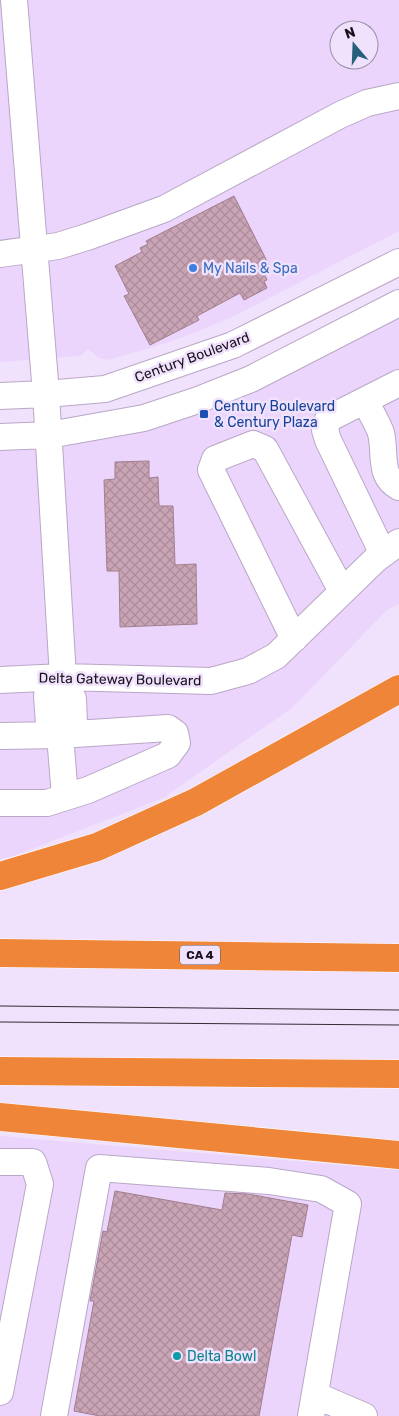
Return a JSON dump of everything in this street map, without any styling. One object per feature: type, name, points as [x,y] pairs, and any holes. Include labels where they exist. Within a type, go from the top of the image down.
[{"type":"highway","points":[[0,876],[97,847],[196,802],[399,689]]},
{"type":"highway","name":"CA 4","points":[[0,952],[399,958]]},
{"type":"highway","points":[[0,1071],[399,1074]]},
{"type":"highway","points":[[0,1117],[399,1156]]},
{"type":"street","points":[[14,0],[46,394],[63,677],[47,696],[49,724],[60,735],[65,797]]},
{"type":"street","points":[[0,254],[58,246],[164,208],[340,115],[367,103],[399,96]]},
{"type":"street","name":"Century Boulevard","points":[[0,396],[105,389],[233,345],[399,262]]},
{"type":"street","points":[[0,437],[48,435],[144,418],[198,400],[251,379],[399,303]]},
{"type":"street","points":[[391,548],[328,440],[325,430],[328,419],[399,383]]},
{"type":"street","points":[[365,401],[381,434],[385,470],[389,479],[399,487]]},
{"type":"street","points":[[294,638],[211,470],[215,459],[253,444],[265,449],[342,591]]},
{"type":"street","name":"Delta Gateway Boulevard","points":[[0,680],[63,677],[211,681],[248,671],[276,656],[342,591],[391,548]]},
{"type":"street","points":[[0,736],[60,735],[168,728],[176,733],[177,743],[168,755],[88,790],[48,803],[0,803]]},
{"type":"street","points":[[0,1162],[33,1162],[40,1184],[0,1392]]},
{"type":"street","points":[[54,1416],[99,1168],[269,1181],[321,1189],[348,1204],[313,1405],[364,1416]]},
{"type":"shaded area","points":[[0,0],[399,0],[399,231],[236,315],[194,333],[108,360],[99,358],[88,349],[80,356],[0,362]]},
{"type":"shaded area","points":[[399,317],[399,604],[387,610],[292,708],[163,798],[14,856],[0,859],[0,449],[65,447],[284,374]]},
{"type":"shaded area","points":[[0,1136],[399,1170],[399,1416],[0,1416]]},
{"type":"building","name":"My Nails & Spa","points":[[234,196],[272,271],[265,275],[267,280],[264,281],[267,288],[244,300],[240,293],[197,316],[199,320],[150,345],[124,296],[129,294],[115,266],[142,252],[140,248],[148,244],[146,241]]},
{"type":"building","points":[[149,461],[149,478],[158,477],[159,506],[173,506],[175,565],[196,564],[197,624],[120,627],[119,571],[107,571],[104,480],[115,479],[115,462]]},
{"type":"building","name":"Delta Bowl","points":[[115,1191],[222,1210],[225,1193],[248,1194],[308,1205],[302,1237],[292,1235],[259,1416],[100,1416],[74,1411],[94,1301],[90,1301],[103,1231],[107,1232]]},
{"type":"tram line","points":[[0,1006],[399,1010]]},
{"type":"tram line","points":[[0,1022],[399,1025]]},
{"type":"place","name":"My Nails & Spa","points":[[193,268]]},
{"type":"place","name":"Century Boulevard & Century Plaza","points":[[204,414]]},
{"type":"place","name":"Delta Bowl","points":[[177,1356]]}]
